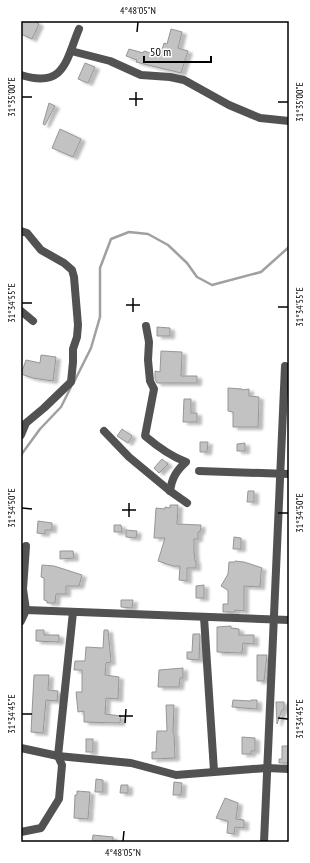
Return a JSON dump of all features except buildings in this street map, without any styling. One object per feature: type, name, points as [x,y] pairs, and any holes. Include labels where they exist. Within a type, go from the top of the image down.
[{"type":"street","points":[[21,76],[31,79],[47,79],[59,73],[71,51],[79,29]]},
{"type":"street","points":[[71,51],[110,61],[141,75],[170,77],[184,80],[230,106],[260,118],[289,121]]},
{"type":"street","points":[[21,231],[27,233],[41,250],[64,263],[72,270],[74,277],[78,325],[77,337],[73,349],[71,382],[26,423],[21,435]]},
{"type":"street","points":[[21,311],[33,321]]},
{"type":"street","points":[[146,326],[149,342],[148,360],[150,381],[154,390],[145,436],[173,457],[186,462],[177,470],[172,480],[170,491]]},
{"type":"street","points":[[264,842],[285,366]]},
{"type":"street","points":[[104,431],[129,457],[187,503]]},
{"type":"street","points":[[199,471],[289,474]]},
{"type":"street","points":[[21,621],[26,610],[22,589],[26,546]]},
{"type":"street","points":[[26,610],[289,620]]},
{"type":"street","points":[[21,832],[41,828],[59,799],[62,764],[58,756],[74,612]]},
{"type":"street","points":[[204,617],[214,772]]},
{"type":"street","points":[[21,748],[58,756],[131,763],[176,775],[267,768],[289,769]]},
{"type":"waterway","points":[[74,382],[91,348],[100,317],[100,268],[111,239],[129,232],[148,234],[168,245],[187,263],[197,277],[212,285],[261,272],[289,247]]},
{"type":"waterway","points":[[21,455],[40,429],[61,407],[71,387]]}]
